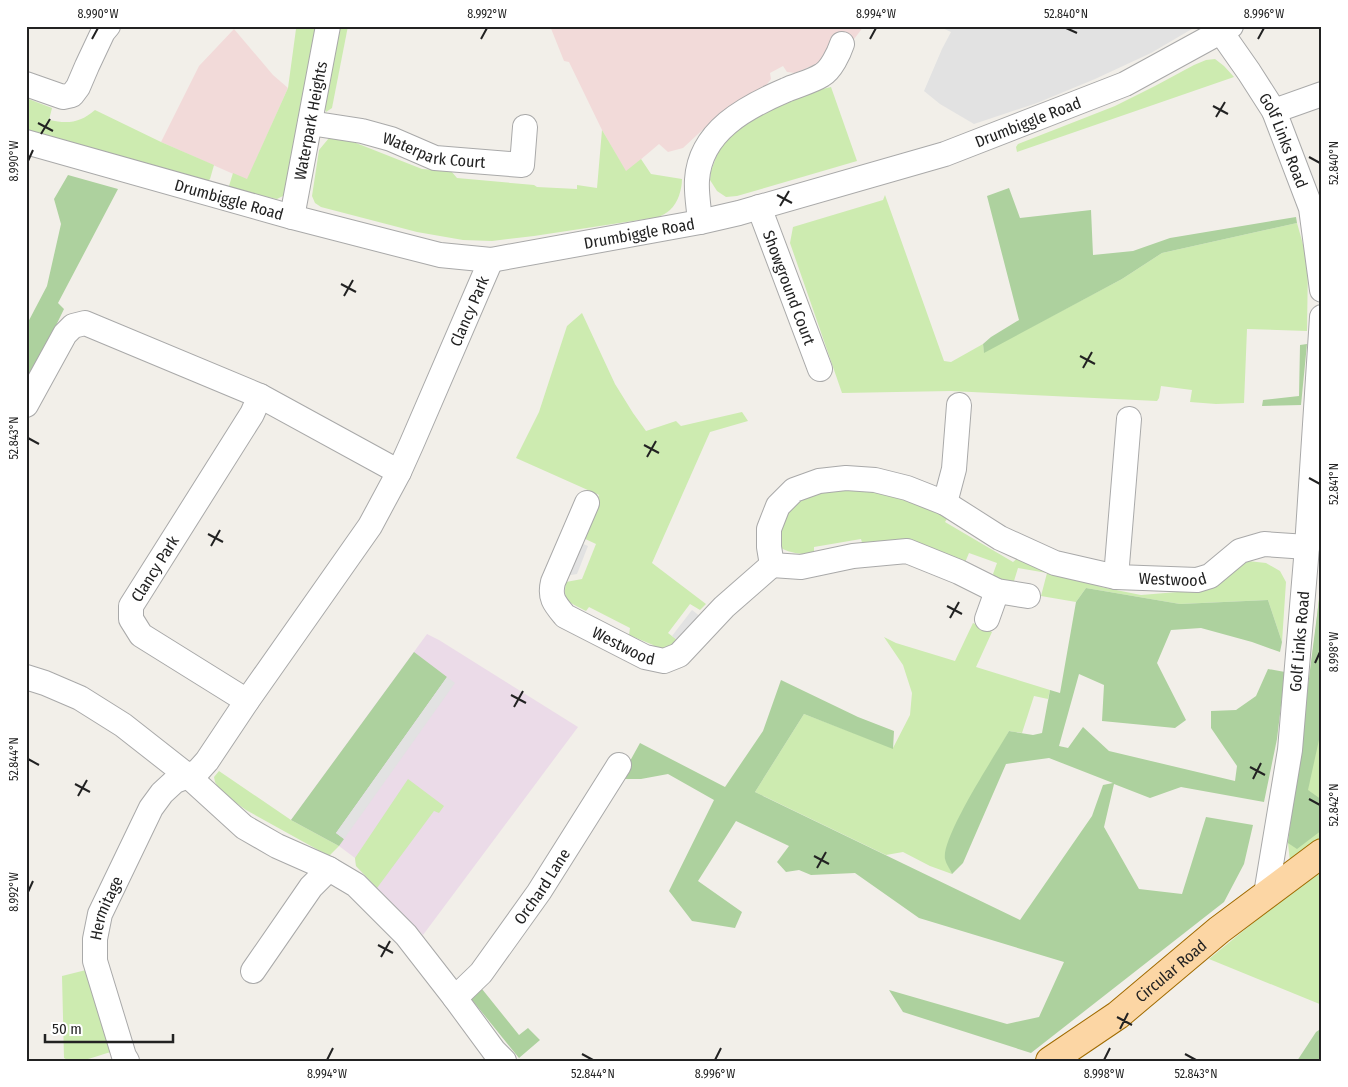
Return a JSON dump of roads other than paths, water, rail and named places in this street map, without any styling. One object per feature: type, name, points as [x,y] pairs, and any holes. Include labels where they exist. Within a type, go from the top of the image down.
[{"type":"main road","points":[[1266,894],[1322,853]]},
{"type":"main road","name":"Circular Road","points":[[1050,1061],[1118,1015],[1219,930],[1266,894]]},
{"type":"street","points":[[26,84],[63,97],[72,95],[78,87],[103,32],[108,26]]},
{"type":"street","name":"Waterpark Heights","points":[[292,217],[328,26]]},
{"type":"street","name":"Golf Links Road","points":[[1226,29],[1249,72],[1274,111],[1317,207],[1322,290]]},
{"type":"street","name":"Drumbiggle Road","points":[[26,142],[292,217],[440,255],[491,260],[700,222],[759,207],[954,150],[1125,84],[1226,29]]},
{"type":"street","points":[[700,222],[697,179],[702,155],[714,134],[738,115],[767,98],[823,75],[838,56],[842,44]]},
{"type":"street","points":[[1274,111],[1322,94]]},
{"type":"street","name":"Waterpark Court","points":[[310,124],[362,131],[390,139],[435,158],[522,165],[525,127]]},
{"type":"street","name":"Showground Court","points":[[759,207],[820,370]]},
{"type":"street","name":"Clancy Park","points":[[188,776],[198,771],[207,761],[246,701],[370,526],[399,472],[491,260]]},
{"type":"street","name":"Golf Links Road","points":[[1266,894],[1290,750],[1307,547],[1322,317]]},
{"type":"street","points":[[26,405],[65,334],[73,326],[85,323],[260,396],[399,472]]},
{"type":"street","name":"Clancy Park","points":[[246,701],[141,635],[131,619],[131,606],[252,414],[260,396]]},
{"type":"street","points":[[945,503],[954,469],[959,405]]},
{"type":"street","name":"Westwood","points":[[1116,577],[1129,418]]},
{"type":"street","name":"Westwood","points":[[587,503],[553,582],[551,593],[556,605],[565,616],[646,657],[664,661],[679,655],[724,607],[772,565],[769,529],[778,506],[794,490],[819,481],[846,478],[875,480],[907,488],[945,503],[1000,538],[1054,563],[1116,577],[1197,580],[1210,576],[1240,551],[1264,544],[1307,547]]},
{"type":"street","points":[[772,565],[801,568],[853,556],[907,551],[959,572],[997,591],[1028,596]]},
{"type":"street","points":[[987,619],[997,591]]},
{"type":"street","points":[[26,677],[80,698],[123,725],[188,776],[244,827],[277,846],[329,869],[356,885],[406,936],[494,1051],[504,1061]]},
{"type":"street","name":"Orchard Lane","points":[[455,998],[481,973],[539,892],[619,765]]},
{"type":"street","name":"Hermitage","points":[[127,1061],[95,961],[95,939],[100,914],[151,808],[174,780],[188,776]]},
{"type":"street","points":[[253,970],[311,887],[329,869]]}]
